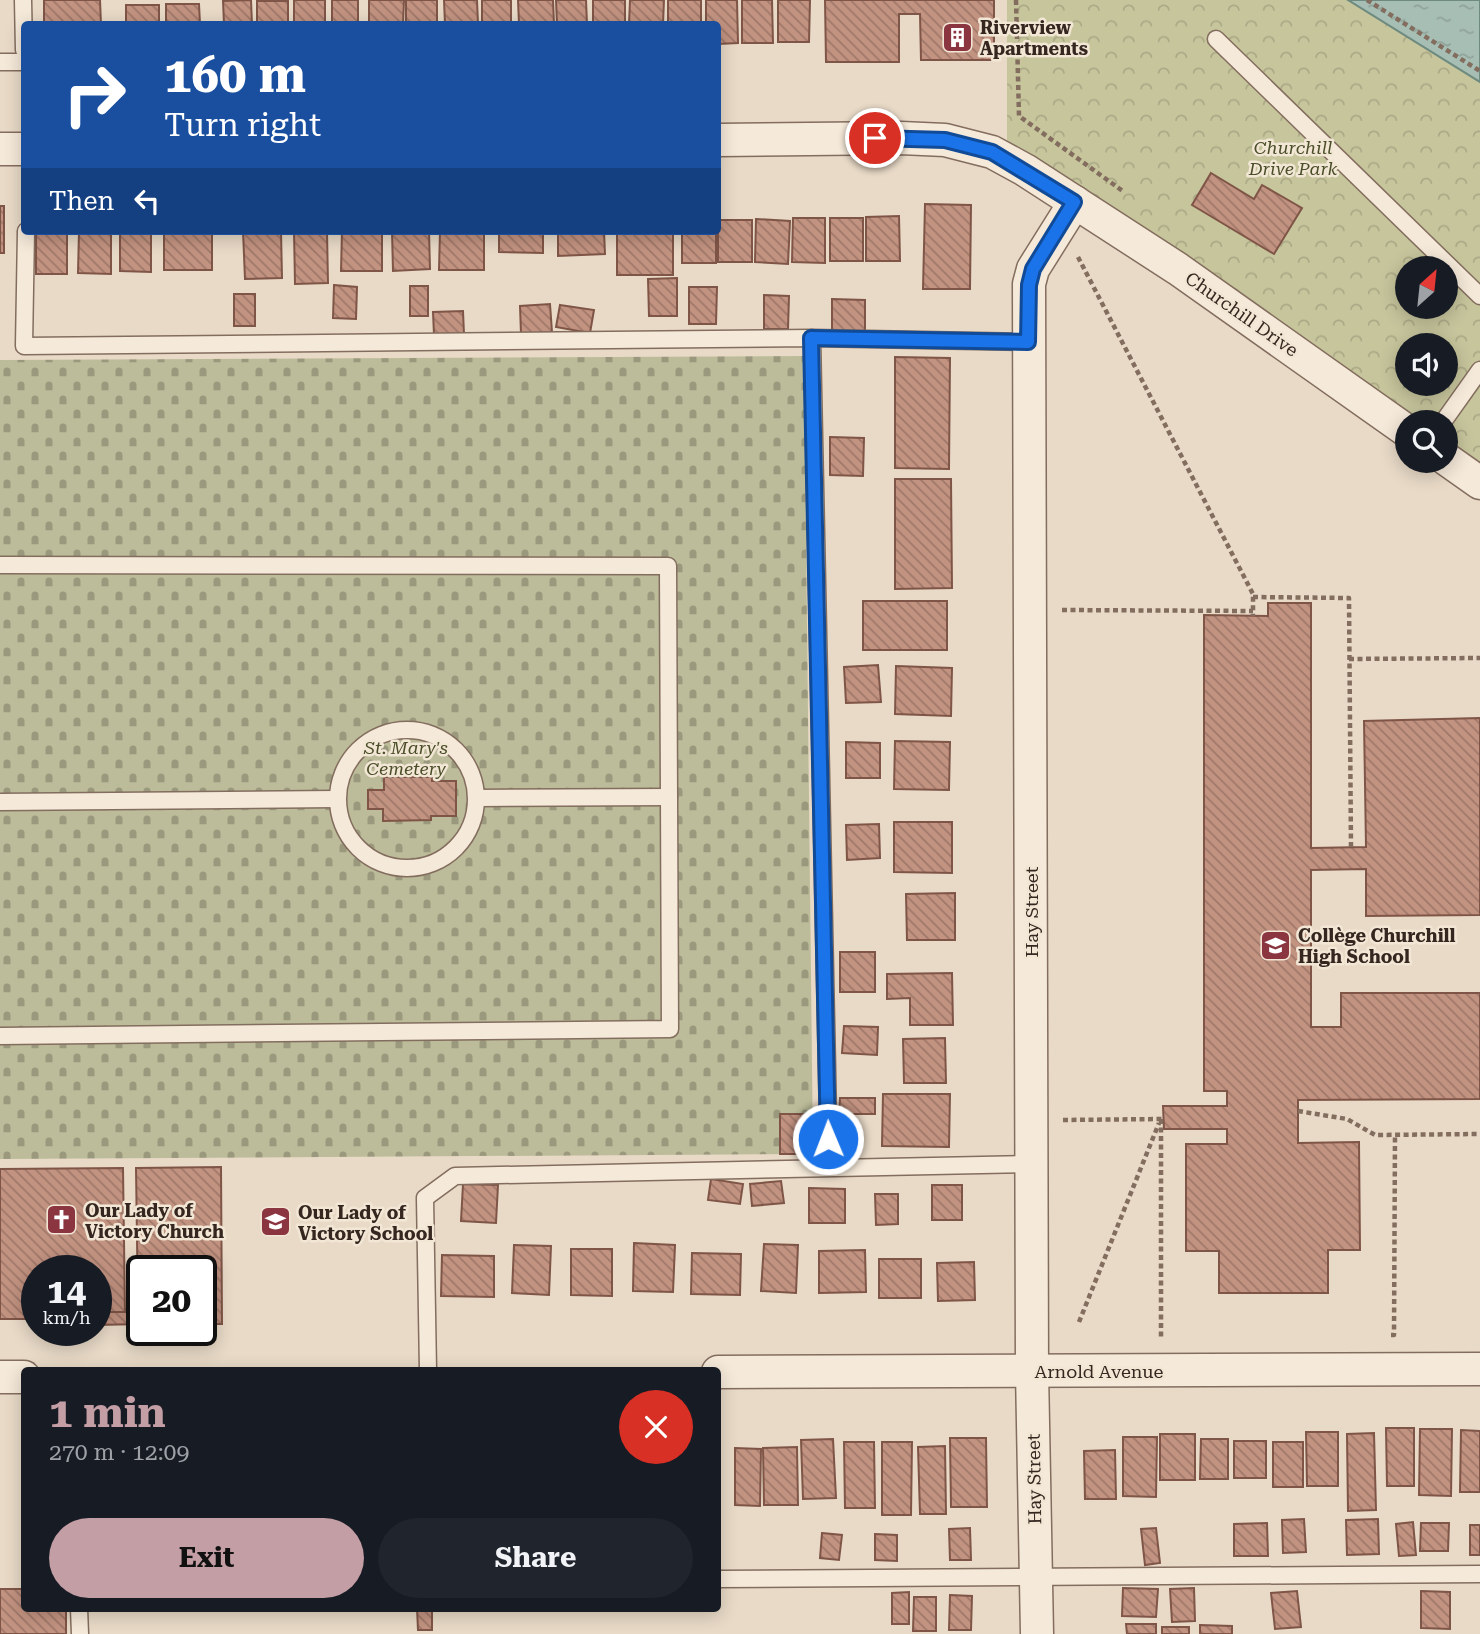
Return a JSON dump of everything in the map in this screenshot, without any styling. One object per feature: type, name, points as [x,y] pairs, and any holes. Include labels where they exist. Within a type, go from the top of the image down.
[{"type":"street","name":"Churchill Drive","points":[[721,140],[949,140],[992,152],[1178,269],[1395,423]]},
{"type":"street","points":[[0,149],[21,149]]},
{"type":"street","name":"Hay Street","points":[[1037,1634],[1032,1371],[1029,285],[1033,269],[1074,202]]},
{"type":"street","points":[[1458,467],[1480,483]]},
{"type":"street","name":"Arnold Avenue","points":[[721,1372],[1480,1368]]},
{"type":"street","points":[[0,1377],[21,1377]]},
{"type":"lane","points":[[23,0],[23,21]]},
{"type":"lane","points":[[1216,39],[1480,296]]},
{"type":"lane","points":[[0,62],[21,62]]},
{"type":"lane","points":[[26,235],[24,346],[811,338],[1028,342]]},
{"type":"lane","points":[[811,338],[829,1166]]},
{"type":"lane","points":[[1452,410],[1480,370]]},
{"type":"lane","points":[[0,565],[668,566],[670,1029],[0,1036]]},
{"type":"lane","points":[[394,730],[418,730],[441,738],[460,754],[472,774],[477,798],[474,820],[464,839],[449,855],[429,865],[408,869],[386,866],[366,856],[350,841],[340,821],[336,799],[341,775],[352,755],[371,739],[394,730]]},
{"type":"lane","points":[[477,798],[669,797]]},
{"type":"lane","points":[[0,802],[336,799]]},
{"type":"lane","points":[[428,1367],[425,1198],[455,1176],[829,1166],[1032,1164]]},
{"type":"lane","points":[[721,1578],[1480,1574]]},
{"type":"lane","points":[[79,1612],[80,1634]]},
{"type":"path","points":[[1016,0],[1019,116],[1126,194]]},
{"type":"path","points":[[1367,0],[1480,71]]},
{"type":"path","points":[[1029,610],[1253,613],[1253,597],[1074,251]]},
{"type":"path","points":[[1253,597],[1349,598],[1351,847]]},
{"type":"path","points":[[1349,659],[1480,658]]},
{"type":"path","points":[[1298,1111],[1347,1119],[1375,1135],[1480,1134]]},
{"type":"path","points":[[1032,1121],[1162,1119]]},
{"type":"path","points":[[1079,1322],[1162,1119]]},
{"type":"path","points":[[1148,1338],[1162,1338],[1162,1119]]},
{"type":"path","points":[[1380,1335],[1394,1335],[1395,1135]]},
{"type":"green space","name":"Churchill Drive Park","points":[[1007,0],[1348,0],[1480,82],[1480,483],[1458,467],[1458,410],[1395,410],[1395,414],[1007,160]]},
{"type":"green space","name":"St. Mary's Cemetery","points":[[804,356],[813,1154],[0,1159],[0,360]]},
{"type":"water","points":[[1348,0],[1480,0],[1480,82]]},
{"type":"building","points":[[44,0],[100,0],[101,21],[44,21]]},
{"type":"building","points":[[251,0],[252,21],[224,21],[223,1]]},
{"type":"building","points":[[294,0],[325,0],[325,21],[294,21]]},
{"type":"building","points":[[332,0],[358,0],[358,21],[332,21]]},
{"type":"building","points":[[369,0],[404,0],[403,21],[369,21]]},
{"type":"building","points":[[406,0],[437,0],[437,21],[406,21]]},
{"type":"building","points":[[444,0],[477,0],[478,21],[445,21]]},
{"type":"building","points":[[482,0],[511,0],[511,21],[482,21]]},
{"type":"building","points":[[518,0],[553,0],[554,21],[519,21]]},
{"type":"building","points":[[556,0],[586,0],[587,21],[557,21]]},
{"type":"building","points":[[593,0],[625,0],[625,21],[593,21]]},
{"type":"building","points":[[630,0],[664,0],[663,21],[629,21]]},
{"type":"building","points":[[668,0],[701,0],[701,21],[668,21]]},
{"type":"building","points":[[706,0],[737,0],[738,43],[721,44],[721,21],[706,21]]},
{"type":"building","points":[[742,0],[772,0],[773,43],[742,43]]},
{"type":"building","points":[[778,0],[810,0],[809,42],[778,42]]},
{"type":"building","name":"Riverview Apartments","points":[[825,0],[994,0],[994,60],[921,60],[920,14],[899,14],[899,62],[826,62]]},
{"type":"building","points":[[257,1],[288,1],[288,21],[257,21]]},
{"type":"building","points":[[166,4],[199,4],[200,21],[166,21]]},
{"type":"building","points":[[126,5],[159,5],[159,21],[126,21]]},
{"type":"building","points":[[1211,173],[1254,199],[1262,185],[1302,208],[1274,254],[1192,205]]},
{"type":"building","points":[[925,204],[971,205],[970,289],[923,289]]},
{"type":"building","points":[[0,206],[4,206],[4,253],[0,253]]},
{"type":"building","points":[[899,216],[900,261],[866,261],[866,217]]},
{"type":"building","points":[[793,218],[825,218],[825,263],[792,262]]},
{"type":"building","points":[[830,218],[863,218],[863,261],[830,261]]},
{"type":"building","points":[[756,219],[790,221],[788,264],[755,262]]},
{"type":"building","points":[[721,220],[752,220],[752,262],[718,262]]},
{"type":"building","points":[[36,235],[67,235],[67,274],[36,274]]},
{"type":"building","points":[[79,235],[111,235],[111,274],[78,273]]},
{"type":"building","points":[[120,235],[151,235],[151,272],[120,271]]},
{"type":"building","points":[[164,235],[212,235],[212,270],[164,270]]},
{"type":"building","points":[[243,235],[281,235],[282,278],[245,279]]},
{"type":"building","points":[[294,235],[327,235],[328,283],[295,284]]},
{"type":"building","points":[[342,235],[382,235],[382,271],[341,271]]},
{"type":"building","points":[[392,235],[429,235],[430,269],[393,271]]},
{"type":"building","points":[[440,235],[484,235],[484,270],[439,270]]},
{"type":"building","points":[[499,235],[543,235],[543,253],[499,252]]},
{"type":"building","points":[[558,235],[604,235],[605,254],[558,256]]},
{"type":"building","points":[[617,235],[673,235],[673,275],[617,275]]},
{"type":"building","points":[[682,235],[716,235],[716,263],[682,263]]},
{"type":"building","points":[[677,278],[677,316],[649,316],[648,279]]},
{"type":"building","points":[[334,285],[357,287],[356,319],[333,318]]},
{"type":"building","points":[[410,286],[428,286],[428,316],[410,316]]},
{"type":"building","points":[[689,287],[717,287],[716,324],[689,324]]},
{"type":"building","points":[[234,294],[255,294],[255,326],[234,326]]},
{"type":"building","points":[[764,295],[789,296],[788,329],[764,329]]},
{"type":"building","points":[[832,299],[865,300],[865,334],[832,333]]},
{"type":"building","points":[[550,304],[552,332],[521,334],[520,306]]},
{"type":"building","points":[[560,305],[594,310],[590,333],[556,327]]},
{"type":"building","points":[[463,311],[464,334],[434,335],[433,312]]},
{"type":"building","points":[[895,357],[950,358],[949,469],[895,468]]},
{"type":"building","points":[[830,437],[864,438],[863,476],[830,475]]},
{"type":"building","points":[[895,479],[951,479],[952,588],[895,589]]},
{"type":"building","points":[[863,601],[947,601],[947,650],[863,650]]},
{"type":"building","points":[[1268,603],[1311,603],[1311,848],[1366,847],[1364,721],[1480,718],[1480,915],[1366,916],[1366,869],[1311,870],[1311,1027],[1341,1027],[1341,993],[1480,993],[1480,1099],[1298,1100],[1298,1143],[1359,1142],[1360,1250],[1328,1250],[1328,1293],[1219,1293],[1219,1251],[1186,1251],[1186,1144],[1227,1144],[1227,1129],[1164,1129],[1163,1106],[1227,1106],[1227,1091],[1204,1091],[1204,615],[1268,616]]},
{"type":"building","points":[[878,665],[881,702],[846,703],[844,667]]},
{"type":"building","points":[[896,666],[952,668],[951,716],[895,714]]},
{"type":"building","points":[[895,741],[950,742],[949,790],[894,789]]},
{"type":"building","points":[[846,742],[880,743],[880,778],[846,778]]},
{"type":"building","points":[[384,777],[432,777],[432,781],[456,781],[456,816],[431,816],[431,820],[383,821],[383,809],[368,809],[368,790],[384,790]]},
{"type":"building","points":[[894,822],[952,822],[952,873],[894,872]]},
{"type":"building","points":[[879,824],[880,858],[847,860],[846,825]]},
{"type":"building","points":[[955,893],[955,940],[907,940],[906,894]]},
{"type":"building","points":[[840,952],[875,952],[875,992],[840,992]]},
{"type":"building","points":[[952,973],[953,1025],[910,1025],[910,998],[887,999],[887,974]]},
{"type":"building","points":[[844,1026],[878,1027],[877,1055],[842,1053]]},
{"type":"building","points":[[945,1038],[946,1083],[904,1083],[903,1039]]},
{"type":"building","points":[[883,1094],[950,1094],[949,1147],[882,1146]]},
{"type":"building","points":[[840,1098],[875,1098],[875,1114],[839,1114]]},
{"type":"building","points":[[780,1114],[812,1114],[813,1154],[780,1154]]},
{"type":"building","points":[[221,1167],[222,1324],[217,1324],[217,1255],[137,1255],[136,1168]]},
{"type":"building","name":"Our Lady of Victory Church","points":[[123,1168],[125,1312],[112,1312],[112,1255],[21,1255],[21,1319],[0,1319],[0,1169]]},
{"type":"building","points":[[711,1179],[743,1184],[740,1204],[708,1200]]},
{"type":"building","points":[[781,1181],[784,1203],[752,1206],[750,1184]]},
{"type":"building","points":[[463,1184],[498,1185],[496,1223],[461,1221]]},
{"type":"building","points":[[932,1185],[962,1185],[962,1220],[932,1220]]},
{"type":"building","points":[[809,1188],[845,1189],[845,1223],[809,1223]]},
{"type":"building","points":[[875,1194],[898,1194],[898,1224],[876,1225]]},
{"type":"building","points":[[634,1243],[675,1245],[673,1292],[633,1291]]},
{"type":"building","points":[[764,1244],[798,1245],[796,1293],[761,1291]]},
{"type":"building","points":[[514,1245],[551,1246],[549,1295],[512,1293]]},
{"type":"building","points":[[571,1249],[612,1249],[612,1296],[571,1295]]},
{"type":"building","points":[[865,1250],[866,1292],[819,1293],[819,1251]]},
{"type":"building","points":[[692,1253],[741,1254],[740,1295],[691,1294]]},
{"type":"building","points":[[442,1255],[494,1256],[494,1297],[441,1296]]},
{"type":"building","points":[[879,1259],[921,1259],[921,1298],[879,1298]]},
{"type":"building","points":[[974,1262],[975,1300],[938,1301],[937,1263]]},
{"type":"building","points":[[125,1309],[126,1324],[112,1325],[112,1312],[125,1312]]},
{"type":"building","points":[[1386,1428],[1414,1428],[1414,1486],[1387,1486]]},
{"type":"building","points":[[1420,1429],[1452,1429],[1451,1496],[1419,1495]]},
{"type":"building","points":[[1461,1430],[1480,1431],[1480,1492],[1460,1492]]},
{"type":"building","points":[[1306,1432],[1338,1432],[1338,1486],[1307,1486]]},
{"type":"building","points":[[1374,1433],[1376,1510],[1348,1511],[1347,1434]]},
{"type":"building","points":[[1160,1434],[1195,1434],[1195,1480],[1160,1480]]},
{"type":"building","points":[[1123,1437],[1157,1437],[1156,1497],[1123,1496]]},
{"type":"building","points":[[950,1438],[986,1438],[987,1507],[951,1507]]},
{"type":"building","points":[[833,1439],[836,1498],[803,1499],[801,1440]]},
{"type":"building","points":[[1201,1439],[1228,1439],[1228,1479],[1200,1479]]},
{"type":"building","points":[[1234,1441],[1266,1441],[1266,1478],[1234,1478]]},
{"type":"building","points":[[844,1442],[874,1442],[875,1508],[845,1508]]},
{"type":"building","points":[[882,1442],[912,1442],[911,1515],[882,1515]]},
{"type":"building","points":[[1273,1442],[1303,1442],[1303,1487],[1273,1487]]},
{"type":"building","points":[[945,1446],[946,1514],[920,1514],[918,1447]]},
{"type":"building","points":[[797,1447],[798,1505],[764,1505],[763,1448]]},
{"type":"building","points":[[735,1448],[761,1449],[760,1506],[735,1505]]},
{"type":"building","points":[[1115,1450],[1116,1499],[1085,1499],[1084,1451]]},
{"type":"building","points":[[1304,1519],[1306,1552],[1283,1553],[1282,1520]]},
{"type":"building","points":[[1378,1519],[1379,1554],[1347,1555],[1346,1520]]},
{"type":"building","points":[[1413,1522],[1416,1555],[1399,1556],[1396,1524]]},
{"type":"building","points":[[1267,1523],[1268,1556],[1234,1556],[1234,1524]]},
{"type":"building","points":[[1421,1523],[1449,1523],[1448,1551],[1420,1551]]},
{"type":"building","points":[[1470,1525],[1480,1525],[1480,1555],[1470,1555]]},
{"type":"building","points":[[970,1528],[971,1560],[950,1560],[949,1529]]},
{"type":"building","points":[[1156,1528],[1160,1563],[1145,1565],[1141,1529]]},
{"type":"building","points":[[822,1533],[842,1535],[839,1560],[820,1558]]},
{"type":"building","points":[[875,1534],[897,1535],[897,1561],[875,1560]]},
{"type":"building","points":[[1123,1588],[1158,1589],[1156,1617],[1122,1616]]},
{"type":"building","points":[[1194,1588],[1195,1621],[1172,1622],[1170,1589]]},
{"type":"building","points":[[0,1589],[21,1589],[21,1612],[66,1612],[66,1634],[0,1634]]},
{"type":"building","points":[[1297,1591],[1301,1627],[1275,1629],[1271,1593]]},
{"type":"building","points":[[1421,1591],[1450,1592],[1450,1629],[1421,1628]]},
{"type":"building","points":[[909,1592],[909,1624],[892,1624],[892,1593]]},
{"type":"building","points":[[950,1595],[972,1596],[971,1630],[949,1630]]},
{"type":"building","points":[[914,1597],[936,1597],[936,1631],[913,1631]]},
{"type":"building","points":[[417,1612],[432,1612],[432,1630],[418,1630]]},
{"type":"building","points":[[1126,1624],[1156,1624],[1156,1634],[1127,1634]]},
{"type":"building","points":[[1200,1625],[1232,1626],[1232,1634],[1200,1634]]},
{"type":"building","points":[[1162,1627],[1189,1627],[1189,1634],[1162,1634]]},
{"type":"place","name":"Riverview Apartments","points":[[957,37]]},
{"type":"place","name":"Collège Churchill High School","points":[[1275,945]]},
{"type":"place","name":"Our Lady of Victory Church","points":[[62,1220]]},
{"type":"place","name":"Our Lady of Victory School","points":[[275,1222]]},
{"type":"route","points":[[828,1139],[811,338],[1028,342],[1029,285],[1033,269],[1074,202],[992,152],[945,140],[875,138]]}]
